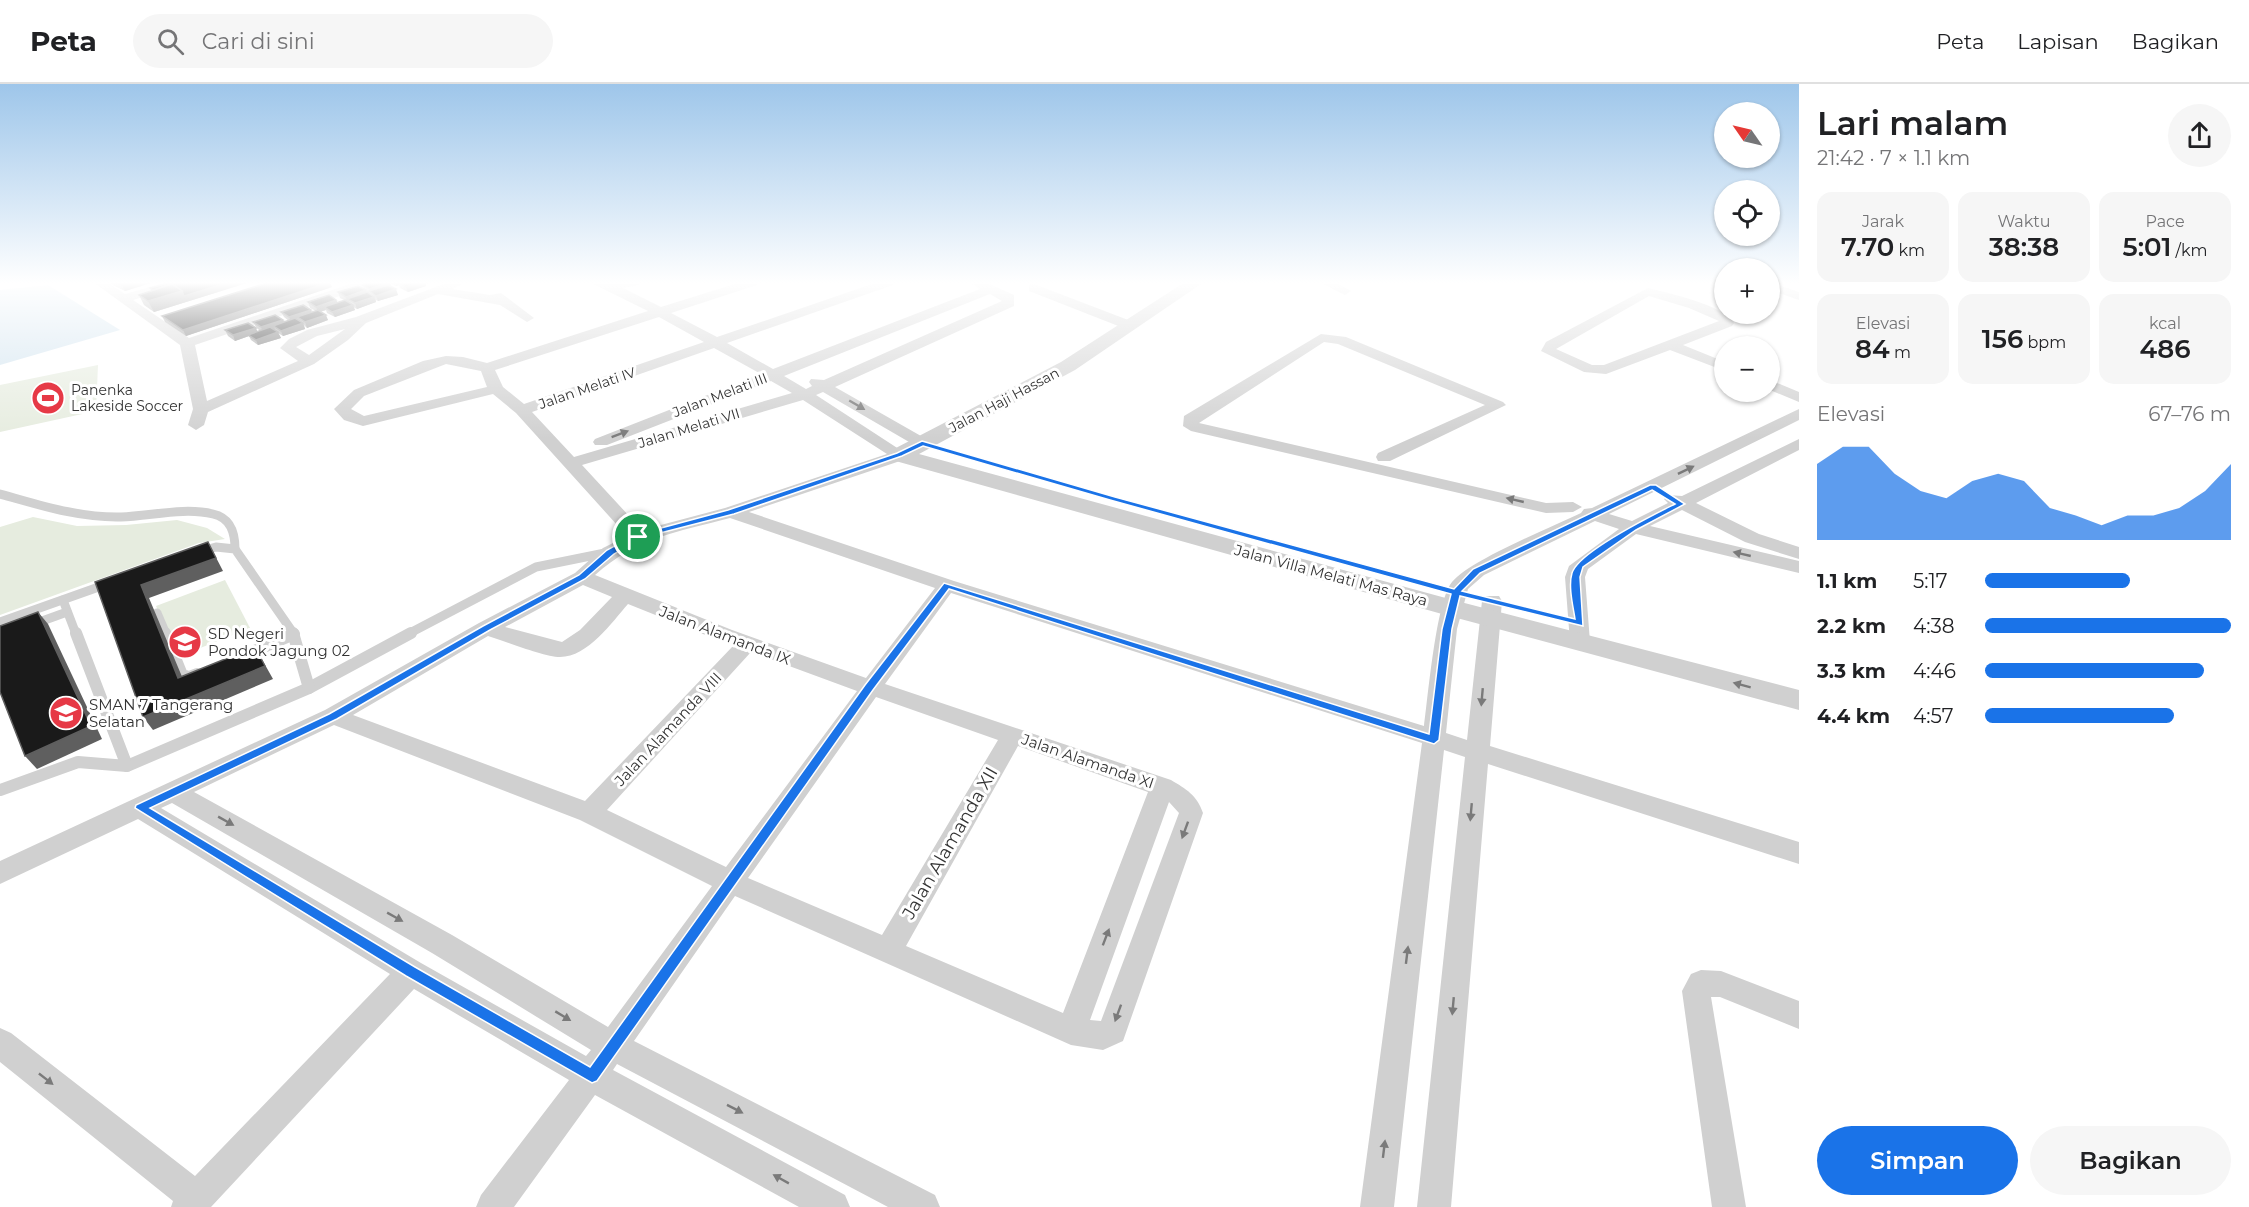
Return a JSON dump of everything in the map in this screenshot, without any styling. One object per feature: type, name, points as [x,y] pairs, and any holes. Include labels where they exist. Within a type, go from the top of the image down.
[{"type":"street","points":[[175,334],[187,343],[201,409],[196,425]]},
{"type":"street","points":[[187,343],[212,334]]},
{"type":"street","points":[[309,361],[288,348],[302,338],[314,334]]},
{"type":"street","points":[[201,409],[309,361],[342,341],[348,334]]},
{"type":"street","points":[[496,389],[363,421],[350,417],[342,409],[359,393],[428,364],[446,360],[464,361],[486,368],[592,334]]},
{"type":"street","points":[[715,334],[825,386],[922,443]]},
{"type":"street","name":"Jalan Melati IV","points":[[522,410],[742,334]]},
{"type":"street","name":"Jalan Melati III","points":[[569,460],[774,374],[875,334]]},
{"type":"street","points":[[825,386],[939,334]]},
{"type":"street","name":"Jalan Haji Hassan","points":[[900,455],[1068,366],[1118,334]]},
{"type":"street","points":[[1570,334],[1551,345],[1548,351],[1597,371],[1606,370],[1695,334]]},
{"type":"street","points":[[1384,457],[1498,405],[1341,340],[1321,338],[1190,419],[1191,426],[1546,508],[1573,507]]},
{"type":"street","points":[[726,340],[774,374],[900,455]]},
{"type":"street","points":[[1670,345],[1714,363]]},
{"type":"street","points":[[486,368],[496,389],[522,410],[638,537]]},
{"type":"street","name":"Jalan Melati VII","points":[[569,460],[825,386]]},
{"type":"street","points":[[1780,389],[1799,397]]},
{"type":"street","points":[[1195,414],[1545,493],[1573,507],[1633,528],[1799,567]]},
{"type":"street","points":[[1377,1207],[1434,740],[1454,600],[1459,586],[1477,571],[1596,515],[1799,414]]},
{"type":"street","name":"Jalan Villa Melati Mas Raya","points":[[922,443],[1109,506]]},
{"type":"street","points":[[1580,633],[1575,571],[1633,528],[1799,444]]},
{"type":"street","points":[[0,873],[175,793],[333,716],[486,628],[582,577],[610,552],[638,537],[731,512],[900,455]]},
{"type":"street","name":"Jalan Villa Melati Mas Raya","points":[[900,455],[1109,506],[1580,633],[1799,700]]},
{"type":"street","points":[[1653,487],[1681,504],[1752,538],[1799,553]]},
{"type":"street","points":[[731,512],[947,585],[1799,853]]},
{"type":"street","name":"Jalan Alamanda IX","points":[[582,577],[746,645],[869,688]]},
{"type":"street","points":[[493,1207],[592,1076],[869,688],[947,585]]},
{"type":"street","points":[[486,628],[560,650],[570,648],[580,641],[624,596]]},
{"type":"street","points":[[1434,1207],[1490,609]]},
{"type":"street","name":"Jalan Villa Melati Mas Raya","points":[[1580,633],[1799,681]]},
{"type":"street","name":"Jalan Alamanda VIII","points":[[589,813],[746,645]]},
{"type":"street","name":"Jalan Alamanda XI","points":[[869,688],[1013,734],[1162,787],[1071,1031]]},
{"type":"street","points":[[333,716],[589,813],[730,882],[1071,1031],[1107,1035],[1112,1031],[1191,813],[1189,805],[1181,797],[1162,787]]},
{"type":"street","name":"Jalan Alamanda XII","points":[[888,951],[1013,734]]},
{"type":"street","points":[[175,793],[442,944],[613,1046],[923,1207]]},
{"type":"street","points":[[140,808],[411,972],[592,1076],[833,1207]]},
{"type":"street","points":[[0,1043],[192,1203],[411,972]]},
{"type":"street","points":[[1729,1207],[1696,991],[1701,983],[1721,984],[1799,1015]]},
{"type":"lane","points":[[0,494],[77,515],[121,517],[189,512],[214,514],[229,523],[235,533],[235,549],[294,634],[309,688]]},
{"type":"lane","points":[[188,555],[216,547],[235,549]]},
{"type":"lane","points":[[0,790],[78,762],[127,766],[309,688],[515,576],[536,567],[610,552]]},
{"type":"lane","points":[[0,622],[126,578]]},
{"type":"lane","points":[[63,600],[127,766]]},
{"type":"lane","points":[[22,628],[67,612]]},
{"type":"lane","points":[[157,613],[182,675],[189,677],[210,669]]},
{"type":"lane","points":[[231,661],[294,634]]},
{"type":"shaded area","name":"Panenka Lakeside Soccer","points":[[98,365],[96,411],[0,432],[0,385]]},
{"type":"shaded area","points":[[33,517],[77,526],[126,525],[177,520],[207,528],[225,539],[199,543],[0,615],[0,527]]},
{"type":"shaded area","points":[[225,580],[250,628],[178,657],[156,606]]},
{"type":"water","points":[[0,334],[105,334],[0,365]]},
{"type":"building","points":[[250,334],[271,334],[256,340]]},
{"type":"building","points":[[208,542],[216,558],[141,585],[178,678],[255,647],[265,666],[143,717],[95,582]]},
{"type":"building","points":[[38,612],[91,726],[25,756],[0,692],[0,626]]},
{"type":"place","name":"Panenka Lakeside Soccer","points":[[48,398]]},
{"type":"place","name":"SD Negeri Pondok Jagung 02","points":[[185,642]]},
{"type":"place","name":"SMAN 7 Tangerang Selatan","points":[[66,713]]},
{"type":"route","points":[[638,537],[610,552],[582,577],[486,628],[333,716],[140,808],[411,972],[592,1076],[869,688],[947,585],[1434,740],[1447,629],[1451,608],[1457,592],[1459,586],[1477,571],[1653,487],[1681,504],[1633,528],[1579,566],[1575,571],[1575,577],[1580,624],[1536,613],[1492,601],[1457,592],[1442,588],[1113,499],[922,443],[900,455],[731,512],[638,537]]}]
